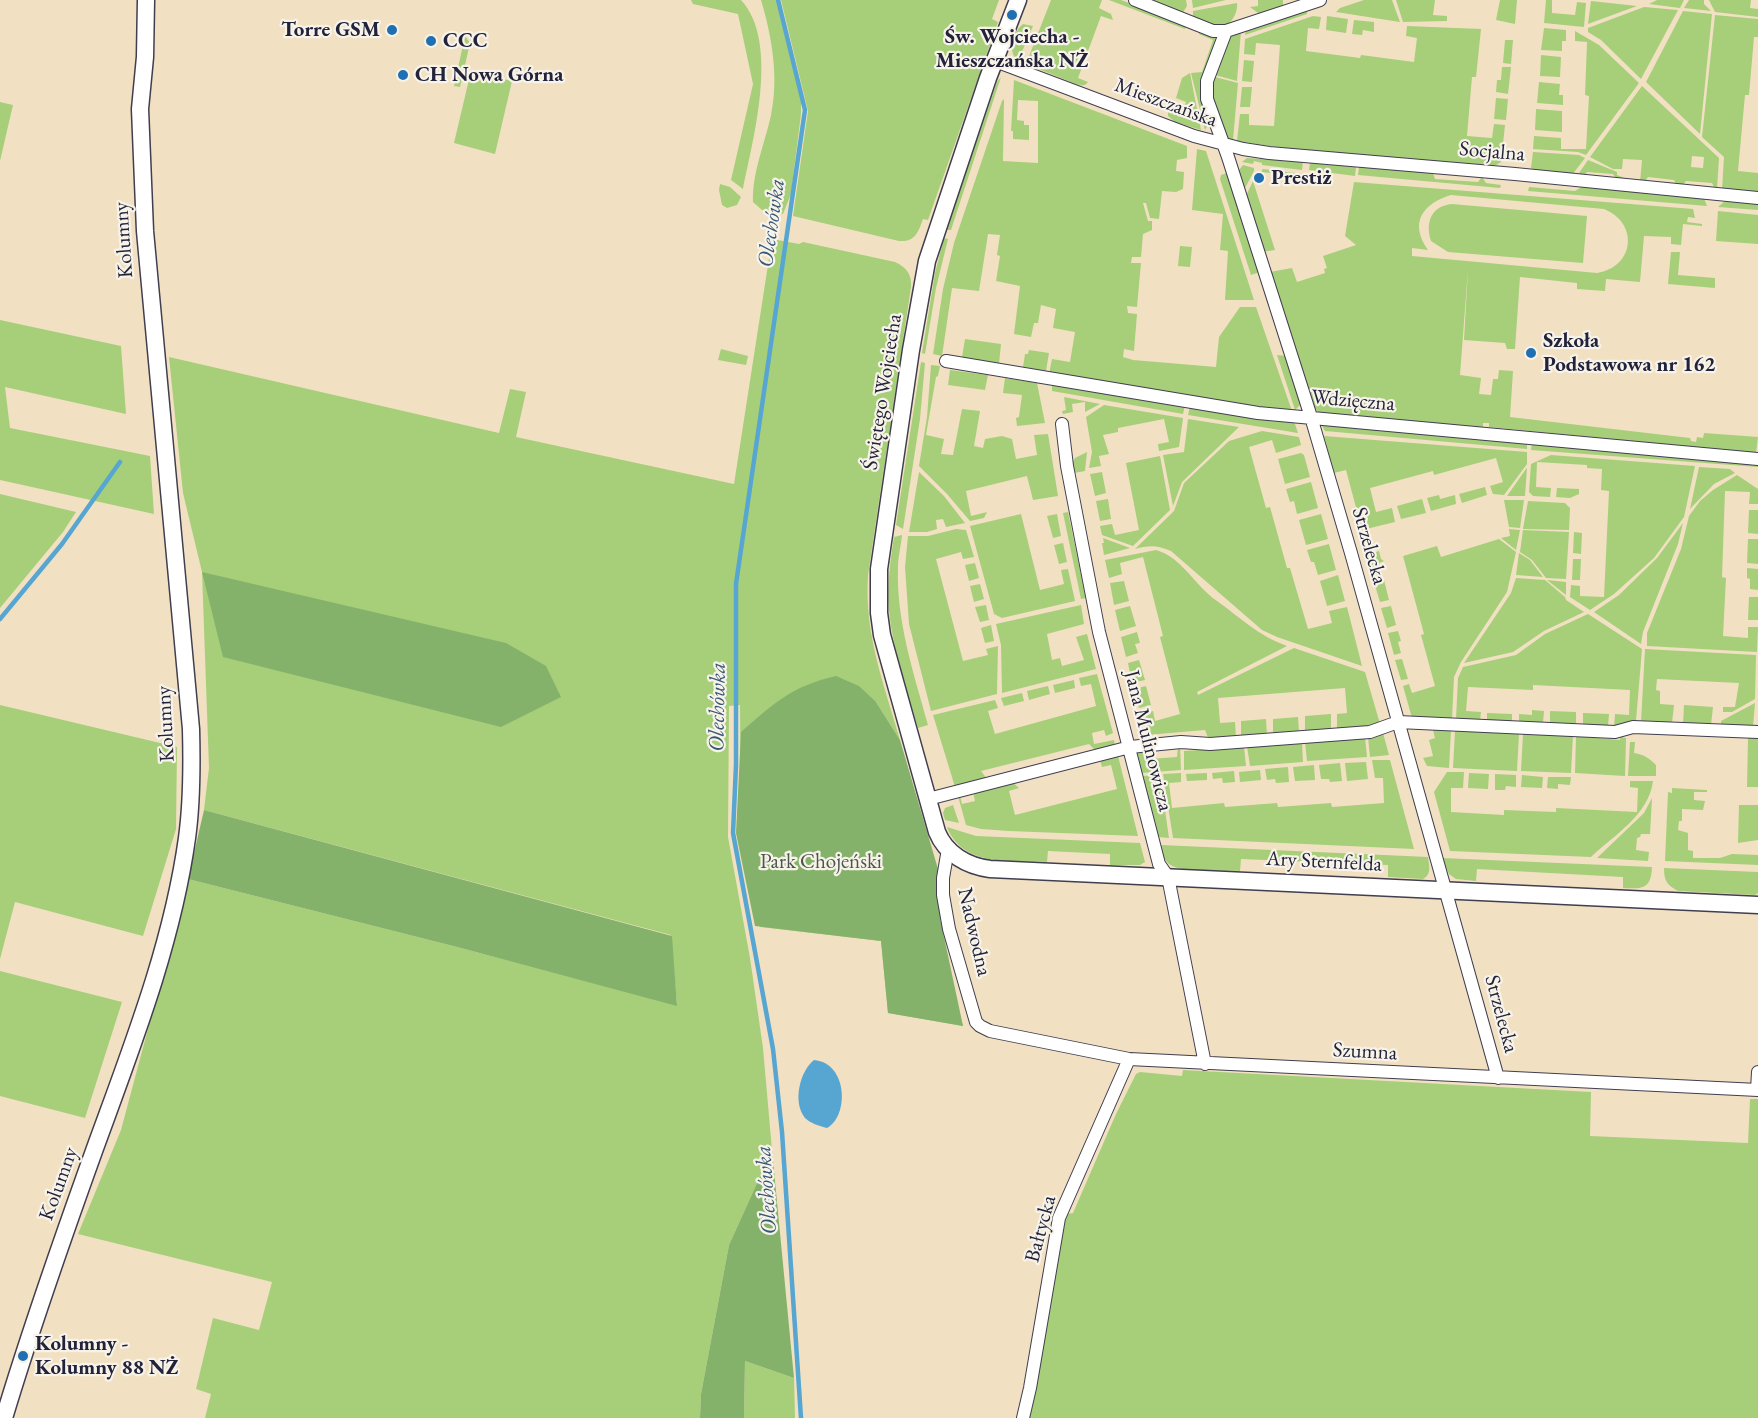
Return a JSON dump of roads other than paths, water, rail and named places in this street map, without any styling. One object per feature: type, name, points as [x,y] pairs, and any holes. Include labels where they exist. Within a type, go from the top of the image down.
[{"type":"street","name":"Kolumny","points":[[4,1418],[40,1301],[153,983],[178,886],[192,794],[191,729],[152,318],[143,189],[140,109],[145,57],[146,0]]},
{"type":"street","name":"Świętego Wojciecha","points":[[928,799],[882,635],[879,569],[911,350],[927,261],[938,223],[1018,0]]},
{"type":"street","points":[[1134,0],[1213,31],[1226,31],[1320,0]]},
{"type":"street","name":"Strzelecka","points":[[1226,31],[1207,81],[1207,99],[1311,417],[1498,1078]]},
{"type":"street","name":"Mieszczańska","points":[[995,61],[1194,136],[1223,144]]},
{"type":"street","name":"Socjalna","points":[[1223,144],[1269,153],[1529,175],[1758,198]]},
{"type":"street","name":"Wdzięczna","points":[[946,361],[1258,412],[1758,459]]},
{"type":"street","name":"Jana Mulinowicza","points":[[1062,424],[1067,466],[1100,632],[1159,864],[1168,877],[1205,1064]]},
{"type":"street","points":[[948,849],[937,832],[928,799],[1130,747],[1181,742],[1210,744],[1370,732],[1398,722],[1615,732],[1633,727],[1758,732]]},
{"type":"street","name":"Ary Sternfelda","points":[[948,849],[967,863],[982,868],[1758,904]]},
{"type":"street","name":"Nadwodna","points":[[948,849],[943,878],[943,896],[949,929],[976,1022]]},
{"type":"street","name":"Szumna","points":[[976,1022],[990,1031],[1129,1059],[1758,1090]]},
{"type":"street","name":"Bałtycka","points":[[1023,1418],[1059,1218],[1129,1059]]},
{"type":"street","points":[[1758,1072],[1758,1090]]},
{"type":"water","points":[[814,1060],[825,1063],[833,1070],[842,1091],[839,1113],[827,1128],[807,1120],[799,1104],[799,1087],[805,1071]]},
{"type":"waterway","name":"Olechówka","points":[[778,0],[805,110],[736,584],[736,765],[733,833],[773,1049],[782,1132],[801,1418]]},
{"type":"waterway","points":[[0,619],[62,544],[120,462]]},
{"type":"place","name":"Św. Wojciecha - Mieszczańska NŻ","points":[[1012,15]]},
{"type":"place","name":"Torre GSM","points":[[392,30]]},
{"type":"place","name":"CCC","points":[[431,41]]},
{"type":"place","name":"CH Nowa Górna","points":[[403,75]]},
{"type":"place","name":"Prestiż","points":[[1259,178]]},
{"type":"place","name":"Szkoła Podstawowa nr 162","points":[[1531,353]]},
{"type":"place","name":"Kolumny - Kolumny 88 NŻ","points":[[23,1356]]},
{"type":"park label","name":"Park Chojeński","points":[[821,862]]}]
